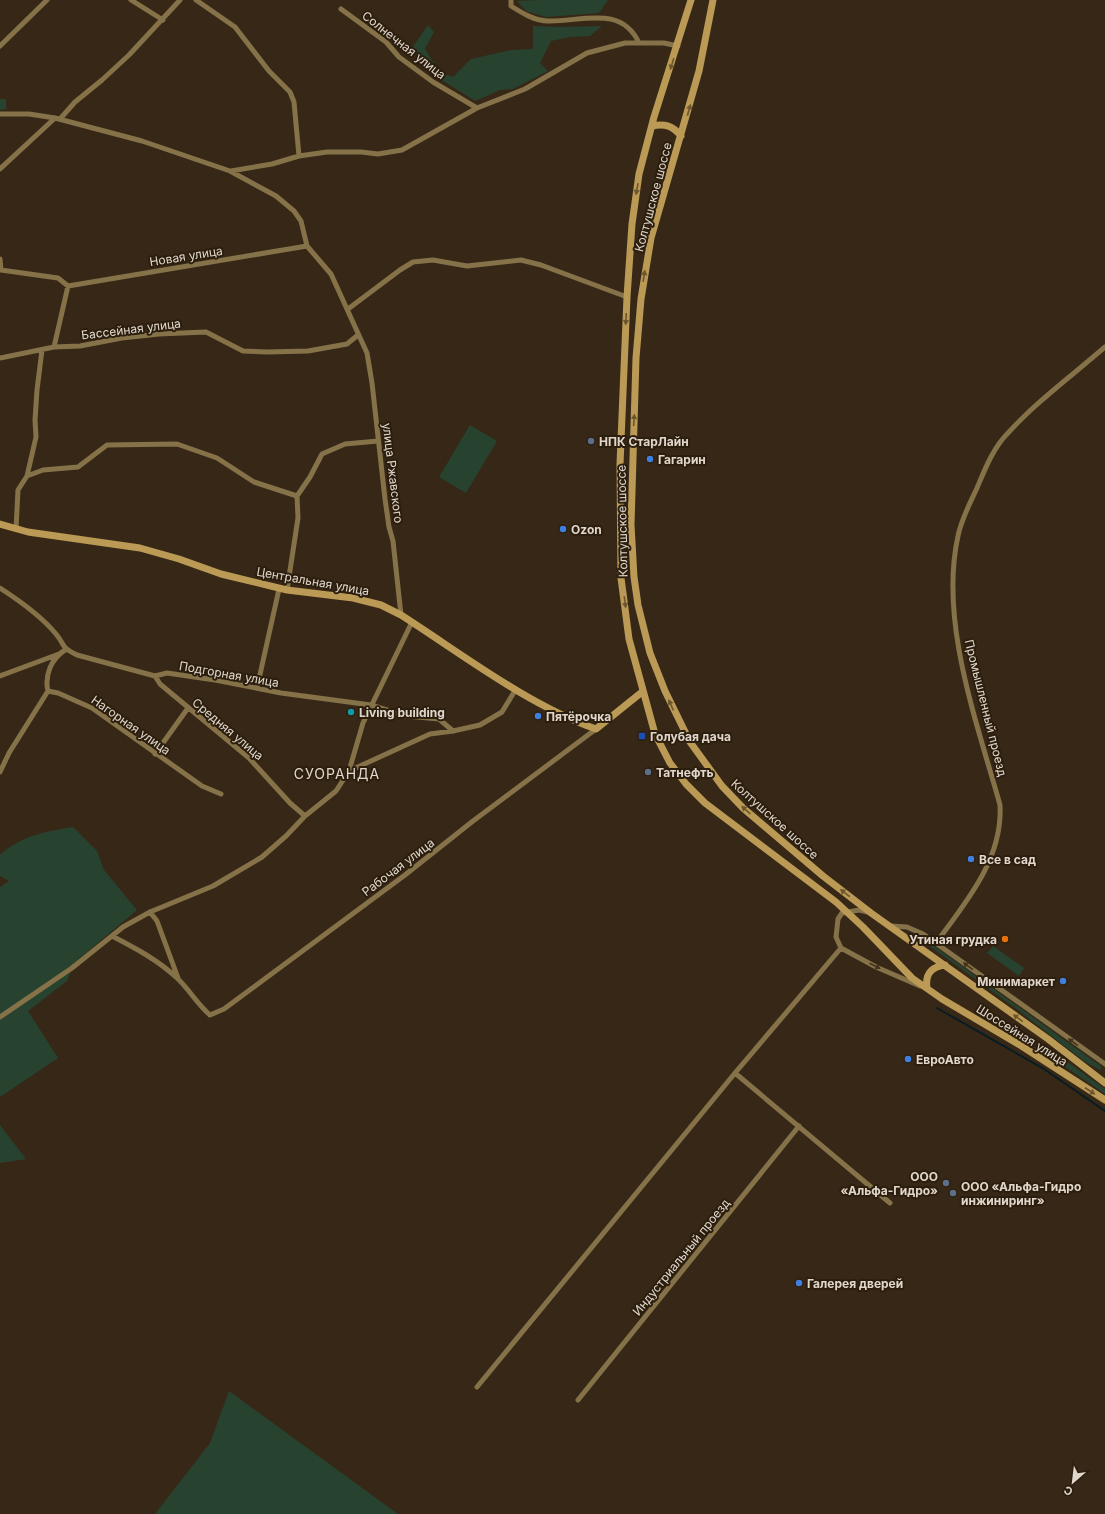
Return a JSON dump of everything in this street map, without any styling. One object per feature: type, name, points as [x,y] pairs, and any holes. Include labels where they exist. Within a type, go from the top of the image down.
[{"type":"main road","name":"Колтушское шоссе","points":[[692,0],[652,126],[639,174],[635,203],[627,297],[620,464],[620,552],[629,639],[642,692],[655,734],[670,763],[689,787],[723,817],[846,911],[903,970],[927,988]]},
{"type":"main road","name":"Колтушское шоссе","points":[[713,0],[700,71],[651,238],[640,306],[636,358],[631,525],[634,577],[638,605],[650,653],[665,691],[687,737],[704,764],[743,808],[823,876],[871,913],[945,965]]},
{"type":"main road","points":[[652,126],[660,124],[668,125],[676,129],[681,136]]},
{"type":"main road","name":"Центральная улица","points":[[0,524],[48,535],[140,548],[179,559],[221,574],[279,589],[353,598],[381,605],[401,615],[516,689],[577,722],[596,729]]},
{"type":"main road","points":[[596,729],[642,692]]},
{"type":"main road","points":[[927,988],[926,980],[929,972],[936,966],[945,965]]},
{"type":"main road","name":"Шоссейная улица","points":[[945,965],[1105,1083]]},
{"type":"main road","name":"Шоссейная улица","points":[[927,988],[1020,1045],[1105,1100]]},
{"type":"street","points":[[0,46],[47,0]]},
{"type":"street","points":[[131,0],[163,20]]},
{"type":"street","points":[[0,169],[102,80],[163,20],[180,0]]},
{"type":"street","points":[[196,0],[235,27],[269,71],[290,92],[294,102],[299,156]]},
{"type":"street","points":[[511,0],[511,6],[524,15],[547,21],[587,18],[619,21],[634,32],[639,43]]},
{"type":"street","name":"Солнечная улица","points":[[341,9],[386,42],[399,57],[433,82],[477,108]]},
{"type":"street","points":[[230,171],[272,164],[299,156],[327,152],[362,152],[378,154],[402,150],[477,108],[525,89],[587,53],[625,43],[664,43],[678,46]]},
{"type":"street","points":[[0,114],[29,114],[57,118],[142,141],[230,171],[276,196],[287,204],[301,221],[307,246]]},
{"type":"street","name":"Новая улица","points":[[68,286],[307,246]]},
{"type":"street","name":"улица Ржавского","points":[[307,246],[331,274],[367,352],[387,518],[393,541],[401,615]]},
{"type":"street","points":[[0,259],[1,270],[58,278],[68,286],[54,347]]},
{"type":"street","points":[[348,309],[413,262],[433,260],[467,266],[521,260],[541,265],[627,297]]},
{"type":"street","name":"Бассейная улица","points":[[0,358],[54,347],[80,346],[159,334],[206,332],[243,351],[308,351],[347,344],[358,335]]},
{"type":"street","name":"Промышленный проезд","points":[[936,943],[985,871],[998,839],[1001,816],[1000,805],[967,685],[954,621],[952,578],[958,535],[988,462],[1007,434],[1038,404],[1105,347]]},
{"type":"street","points":[[16,528],[18,490],[26,476],[36,437],[35,420],[37,390],[42,350]]},
{"type":"street","points":[[287,590],[298,518],[297,496],[310,477],[322,454],[345,444],[378,441]]},
{"type":"street","points":[[26,476],[43,470],[78,467],[107,446],[177,444],[217,458],[254,482],[297,496]]},
{"type":"street","points":[[0,588],[15,598],[56,634],[65,650],[0,676]]},
{"type":"street","points":[[257,688],[279,589]]},
{"type":"street","points":[[0,1017],[72,968],[123,927],[150,912],[213,886],[241,871],[267,853],[305,816],[336,791],[349,770],[363,723],[371,705],[412,622]]},
{"type":"street","name":"Подгорная улица","points":[[65,650],[77,655],[155,676],[167,673],[320,699],[371,705],[406,716],[439,719],[453,732]]},
{"type":"street","points":[[0,772],[9,753],[48,691],[46,683],[47,676],[59,653]]},
{"type":"street","name":"Средняя улица","points":[[155,676],[160,684],[249,758],[290,803],[305,816]]},
{"type":"street","points":[[349,770],[430,734],[453,732],[480,725],[502,712],[516,689]]},
{"type":"street","name":"Нагорная улица","points":[[48,691],[58,693],[92,708],[202,786],[221,794]]},
{"type":"street","points":[[155,754],[188,708]]},
{"type":"street","name":"Рабочая улица","points":[[178,979],[198,1004],[210,1015],[224,1009],[311,946],[596,729]]},
{"type":"street","name":"Колтушское шоссе","points":[[846,911],[858,910],[871,913]]},
{"type":"street","points":[[846,911],[838,919],[836,927],[836,937],[841,948],[876,967],[927,988]]},
{"type":"street","points":[[150,912],[157,921],[178,979]]},
{"type":"street","points":[[891,926],[915,929],[1105,1064]]},
{"type":"street","points":[[112,936],[160,963],[178,979]]},
{"type":"street","points":[[477,1387],[735,1073],[841,948]]},
{"type":"street","points":[[735,1073],[890,1202]]},
{"type":"street","name":"Индустриальный проезд","points":[[578,1400],[799,1126]]},
{"type":"green space","points":[[608,0],[599,13],[546,17],[526,11],[517,1]]},
{"type":"green space","points":[[428,25],[434,32],[425,49],[440,73],[453,77],[471,59],[511,50],[533,49],[533,26],[602,26],[590,36],[570,37],[551,41],[540,63],[548,71],[513,89],[500,90],[475,101],[437,77],[412,48]]},
{"type":"green space","points":[[0,99],[6,99],[6,109],[0,110]]},
{"type":"green space","points":[[470,425],[497,441],[466,493],[439,477]]},
{"type":"green space","points":[[73,827],[97,851],[104,870],[137,910],[74,963],[67,981],[28,1011],[58,1058],[0,1097],[0,887],[9,881],[0,876],[0,855],[16,843],[34,835]]},
{"type":"green space","points":[[914,932],[1102,1067],[1100,1070],[1084,1061],[1014,1007],[913,934]]},
{"type":"green space","points":[[993,946],[1024,968],[1019,976],[987,953]]},
{"type":"green space","points":[[1048,1048],[1105,1089],[1105,1094],[1045,1053]]},
{"type":"green space","points":[[0,1125],[26,1159],[0,1163]]},
{"type":"green space","points":[[229,1391],[398,1514],[155,1514],[210,1443]]},
{"type":"waterway","points":[[937,1008],[1044,1069],[1105,1111]]},
{"type":"place","name":"НПК СтарЛайн","points":[[591,441]]},
{"type":"place","name":"Гагарин","points":[[650,459]]},
{"type":"place","name":"Ozon","points":[[563,529]]},
{"type":"place","name":"Living building","points":[[351,712]]},
{"type":"place","name":"Пятёрочка","points":[[538,716]]},
{"type":"place","name":"Голубая дача","points":[[642,736]]},
{"type":"place","name":"Татнефть","points":[[648,772]]},
{"type":"place","name":"Все в сад","points":[[971,859]]},
{"type":"place","name":"Утиная грудка","points":[[1005,939]]},
{"type":"place","name":"Минимаркет","points":[[1063,981]]},
{"type":"place","name":"ЕвроАвто","points":[[908,1059]]},
{"type":"place","name":"ООО «Альфа-Гидро»","points":[[946,1183]]},
{"type":"place","name":"ООО «Альфа-Гидро инжиниринг»","points":[[953,1193]]},
{"type":"place","name":"Галерея дверей","points":[[799,1283]]},
{"type":"district","name":"СУОРАНДА","points":[[337,773]]}]
